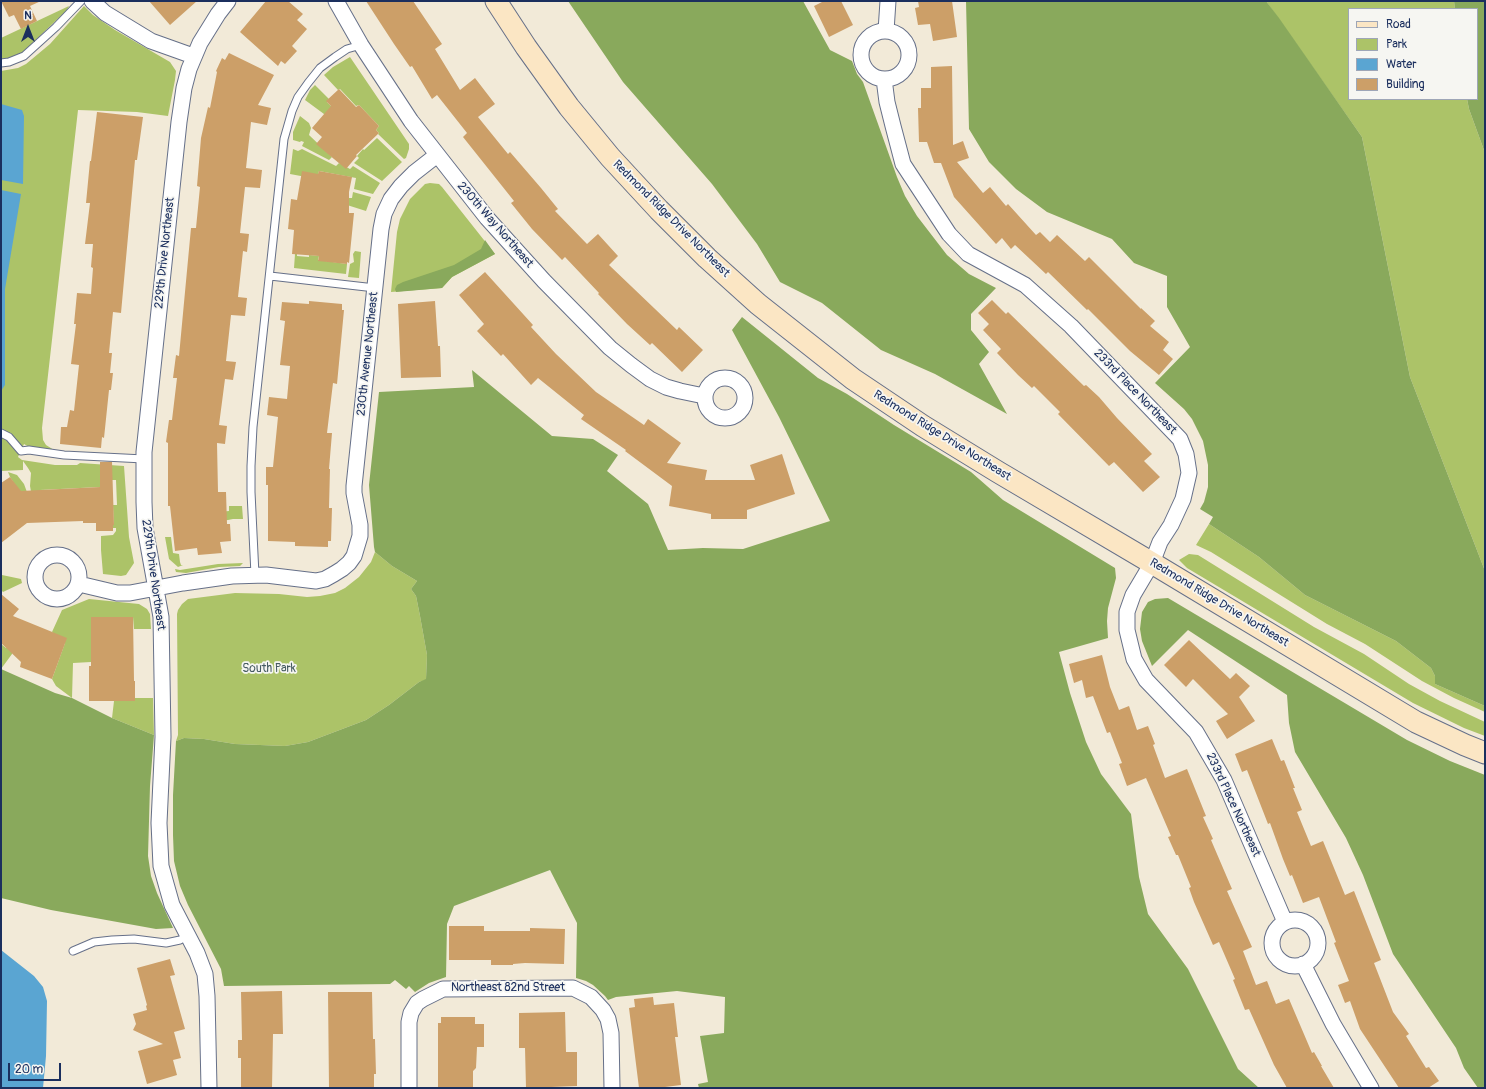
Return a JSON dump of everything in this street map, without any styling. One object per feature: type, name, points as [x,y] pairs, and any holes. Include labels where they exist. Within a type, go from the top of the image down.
[{"type":"street","points":[[92,1],[106,13],[151,41],[193,56]]},
{"type":"street","name":"229th Drive Northeast","points":[[209,1088],[207,996],[205,974],[189,935],[172,905],[161,866],[159,823],[163,737],[163,694],[161,617],[145,528],[144,459],[179,122],[184,88],[188,69],[193,56],[205,33],[228,1]]},
{"type":"street","name":"230th Way Northeast","points":[[336,1],[361,45],[399,103],[437,155],[492,223],[544,281],[610,348],[650,379],[666,387],[704,396]]},
{"type":"street","name":"Redmond Ridge Drive Northeast","points":[[496,1],[526,47],[569,107],[610,157],[659,210],[706,258],[758,304],[853,379],[923,426],[998,472],[1416,722],[1485,753]]},
{"type":"street","points":[[886,31],[888,1]]},
{"type":"street","points":[[886,31],[901,37],[909,52],[905,68],[900,74],[892,78],[884,79],[876,78],[870,74],[865,68],[861,54],[862,47],[868,38],[873,34],[886,31]]},
{"type":"street","name":"233rd Place Northeast","points":[[884,79],[892,126],[903,164],[948,234],[968,254],[1025,285],[1031,290],[1070,326],[1180,439],[1186,454],[1189,473],[1183,499],[1171,525],[1160,542],[1152,563],[1133,596],[1127,612],[1127,630],[1134,659],[1146,680],[1196,732],[1224,780],[1285,922]]},
{"type":"street","name":"230th Avenue Northeast","points":[[255,576],[316,581],[325,579],[342,569],[354,556],[360,536],[360,525],[354,486],[381,229],[384,214],[391,199],[400,186],[437,155]]},
{"type":"street","points":[[79,584],[117,592],[130,592],[206,579],[255,576]]},
{"type":"street","points":[[1293,920],[1308,924],[1317,936],[1318,944],[1316,951],[1312,958],[1303,964],[1292,966],[1285,964],[1279,959],[1272,946],[1272,939],[1275,932],[1279,926],[1285,922],[1293,920]]},
{"type":"street","points":[[1303,964],[1333,1024],[1371,1088]]},
{"type":"street","name":"Northeast 82nd Street","points":[[409,1088],[408,1032],[411,1013],[417,1003],[429,995],[443,989],[573,988],[584,993],[597,1003],[608,1019],[611,1033],[612,1088]]},
{"type":"lane","points":[[1,64],[24,56],[56,27],[81,1]]},
{"type":"lane","points":[[255,576],[251,466],[256,394],[284,139],[292,111],[298,97],[320,68],[347,49],[361,45]]},
{"type":"lane","points":[[270,276],[375,288]]},
{"type":"lane","points":[[1,433],[10,437],[21,451],[71,456],[144,459]]},
{"type":"lane","points":[[73,951],[94,942],[134,939],[166,943],[180,940],[189,935]]},
{"type":"green space","points":[[568,1],[803,1],[830,50],[852,61],[857,74],[863,82],[897,177],[905,196],[917,216],[947,255],[969,274],[996,288],[971,314],[971,330],[989,352],[979,364],[1007,414],[935,374],[881,350],[822,303],[780,282],[757,244],[712,184],[623,82]]},
{"type":"green space","points":[[966,1],[1266,1],[1279,18],[1362,137],[1410,377],[1485,571],[1485,706],[1435,684],[1435,676],[1431,668],[1396,641],[1305,595],[1259,557],[1209,524],[1213,517],[1200,509],[1204,502],[1208,487],[1208,465],[1203,441],[1192,419],[1184,409],[1155,383],[1190,347],[1167,307],[1167,276],[1134,263],[1112,239],[1047,212],[1016,189],[989,162],[969,129]]},
{"type":"green space","points":[[1266,1],[1454,1],[1455,8],[1348,8],[1348,100],[1467,100],[1485,153],[1485,571],[1410,377],[1362,137]]},
{"type":"green space","points":[[1454,1],[1485,1],[1485,153],[1467,100],[1478,100],[1478,8],[1455,8]]},
{"type":"green space","points":[[69,6],[67,10],[23,52],[16,57],[1,61],[1,38]]},
{"type":"green space","points":[[84,6],[93,15],[115,30],[170,62],[176,71],[175,80],[168,116],[137,112],[78,110],[42,428],[43,440],[46,445],[54,450],[34,450],[24,444],[18,457],[22,460],[55,465],[77,465],[80,463],[124,466],[129,537],[134,563],[126,575],[121,576],[103,574],[101,550],[101,536],[113,535],[116,531],[116,528],[113,528],[113,505],[117,505],[116,480],[104,480],[104,483],[100,484],[100,487],[40,490],[42,518],[36,519],[14,488],[16,486],[8,472],[17,475],[24,484],[35,514],[30,486],[31,473],[23,461],[23,470],[1,471],[1,71],[18,68],[26,64],[50,44]]},
{"type":"green space","points":[[350,57],[409,144],[406,158],[404,159],[378,134],[379,133],[376,130],[379,126],[359,105],[356,106],[324,75],[333,67]]},
{"type":"green space","points":[[315,85],[329,99],[327,102],[339,114],[324,114],[305,100],[310,90]]},
{"type":"green space","points":[[300,116],[309,123],[311,128],[309,135],[332,157],[329,160],[302,146],[304,142],[293,140],[293,132]]},
{"type":"green space","points":[[377,138],[402,162],[382,181],[354,163],[359,158],[357,156],[363,149],[364,150]]},
{"type":"green space","points":[[293,149],[298,151],[302,149],[336,166],[339,163],[350,169],[353,166],[380,183],[373,194],[354,189],[356,178],[319,171],[317,179],[290,174]]},
{"type":"green space","points":[[425,184],[439,184],[442,187],[495,254],[452,277],[442,288],[391,292],[397,232],[400,219],[410,199]]},
{"type":"green space","points":[[353,192],[371,197],[366,211],[347,205],[349,198],[352,198]]},
{"type":"green space","points":[[485,240],[495,254],[452,277],[442,288],[396,292],[395,289],[397,285],[403,282],[454,265],[481,249]]},
{"type":"green space","points":[[355,251],[361,252],[359,278],[348,277],[350,264],[354,262],[353,254]]},
{"type":"green space","points":[[295,254],[297,254],[297,256],[309,257],[309,255],[319,256],[318,260],[347,264],[346,274],[294,268]]},
{"type":"green space","points":[[742,317],[818,378],[847,394],[894,425],[971,472],[1003,500],[1115,568],[1116,578],[1108,608],[1108,638],[1059,652],[1070,693],[1086,742],[1101,774],[1131,814],[1139,877],[1148,914],[1188,969],[1238,1069],[1259,1088],[699,1088],[698,1084],[708,1082],[700,1036],[724,1033],[725,997],[677,991],[616,997],[608,1000],[593,985],[576,978],[577,923],[550,870],[454,906],[447,924],[446,977],[429,983],[415,992],[409,986],[406,989],[395,980],[390,984],[224,986],[221,969],[188,905],[180,886],[174,861],[173,795],[176,741],[184,738],[204,739],[235,744],[285,746],[308,742],[366,720],[389,705],[419,682],[426,679],[427,655],[416,596],[411,589],[417,581],[392,566],[375,552],[374,547],[369,485],[379,392],[474,387],[472,370],[552,436],[593,439],[618,455],[607,471],[648,504],[668,550],[703,548],[743,549],[830,521],[779,417],[732,330]]},
{"type":"green space","points":[[229,506],[242,506],[243,519],[176,525],[208,513],[229,511]]},
{"type":"green space","points":[[1209,524],[1259,557],[1305,595],[1396,641],[1431,668],[1435,676],[1435,684],[1485,706],[1485,712],[1422,681],[1365,644],[1327,624],[1211,552],[1196,545]]},
{"type":"green space","points":[[165,537],[171,537],[173,553],[179,554],[181,565],[183,565],[178,567],[169,559]]},
{"type":"green space","name":"South Park","points":[[375,552],[392,566],[417,581],[411,589],[416,596],[427,655],[426,680],[419,682],[389,705],[366,720],[308,742],[285,746],[235,744],[204,739],[184,738],[176,741],[178,735],[177,614],[182,604],[188,599],[235,593],[279,594],[307,597],[335,593],[345,588],[359,577],[371,562]]},
{"type":"green space","points":[[1189,554],[1198,555],[1314,627],[1364,654],[1409,684],[1440,701],[1485,722],[1485,736],[1464,728],[1413,703],[1187,568],[1179,560]]},
{"type":"green space","points":[[243,563],[240,566],[219,567],[186,573],[176,572],[175,569],[180,570],[218,564]]},
{"type":"green space","points":[[2,575],[21,579],[22,583],[3,592],[1,590]]},
{"type":"green space","points":[[1168,598],[1407,740],[1450,761],[1485,775],[1485,1088],[1478,1088],[1464,1068],[1456,1048],[1393,954],[1363,875],[1346,838],[1295,752],[1289,723],[1287,695],[1188,630],[1152,666],[1142,641],[1140,629],[1142,612],[1148,602],[1155,599]]},
{"type":"green space","points":[[89,599],[139,604],[147,609],[150,614],[151,629],[134,629],[133,617],[91,617],[91,662],[73,663],[72,698],[56,686],[52,679],[65,643],[52,632],[62,610]]},
{"type":"green space","points":[[1,644],[6,648],[13,647],[12,654],[1,669]]},
{"type":"green space","points":[[1,669],[55,693],[72,698],[112,718],[154,735],[150,786],[148,856],[151,876],[173,928],[156,929],[51,910],[1,898]]},
{"type":"green space","points":[[135,698],[153,698],[154,735],[112,718],[114,701],[135,701]]},
{"type":"water","points":[[1,104],[22,110],[24,116],[23,184],[1,180]]},
{"type":"water","points":[[1,190],[21,194],[5,289],[5,385],[1,391]]},
{"type":"water","points":[[1,950],[34,976],[43,987],[47,1001],[46,1056],[43,1088],[1,1088]]},
{"type":"building","points":[[1,1],[41,1],[30,6],[37,21],[21,29],[14,15],[9,17]]},
{"type":"building","points":[[149,1],[197,1],[170,25]]},
{"type":"building","points":[[266,1],[288,1],[303,14],[297,20],[307,29],[292,46],[297,51],[285,64],[281,61],[278,66],[240,32]]},
{"type":"building","points":[[366,1],[413,1],[442,44],[435,49],[460,90],[475,78],[495,104],[478,117],[508,154],[510,152],[541,188],[558,209],[555,211],[587,244],[598,234],[618,256],[609,265],[677,330],[679,327],[703,350],[682,372],[652,343],[650,345],[627,324],[565,257],[562,260],[532,229],[511,203],[514,201],[463,137],[467,133],[437,95],[432,99],[412,66],[410,67]]},
{"type":"building","points":[[824,1],[841,1],[853,25],[829,37],[814,6]]},
{"type":"building","points":[[918,1],[952,1],[957,37],[933,41],[930,24],[918,25],[915,8],[919,7]]},
{"type":"building","points":[[229,53],[274,75],[258,105],[271,108],[267,125],[251,122],[246,168],[262,170],[260,188],[245,187],[240,233],[249,234],[247,252],[243,251],[238,297],[247,298],[245,316],[231,315],[226,361],[236,362],[233,380],[225,379],[219,425],[227,426],[225,444],[217,443],[218,492],[226,492],[227,524],[230,524],[231,541],[220,542],[222,553],[198,555],[197,548],[175,551],[170,506],[168,506],[168,443],[166,442],[169,420],[172,420],[177,378],[173,378],[176,355],[179,356],[191,228],[196,228],[200,187],[197,186],[201,138],[208,107],[210,108],[216,71],[222,58],[225,60]]},
{"type":"building","points":[[952,66],[953,145],[963,141],[969,158],[957,162],[983,193],[990,187],[1006,206],[1008,204],[1036,235],[1040,232],[1050,242],[1057,235],[1085,261],[1089,257],[1155,321],[1150,326],[1169,342],[1163,350],[1173,359],[1159,375],[1130,351],[1048,272],[1046,274],[1015,245],[1011,249],[1002,238],[996,244],[954,197],[941,163],[934,163],[927,142],[919,142],[918,108],[921,108],[921,88],[931,88],[931,67]]},
{"type":"building","points":[[339,89],[356,107],[359,105],[379,126],[376,130],[379,133],[356,155],[357,156],[346,169],[316,144],[322,137],[312,128],[331,106],[326,101]]},
{"type":"building","points":[[97,112],[143,117],[137,160],[135,160],[121,313],[113,312],[109,353],[112,353],[110,373],[113,373],[111,390],[109,390],[104,438],[102,437],[101,448],[60,444],[61,427],[67,427],[70,410],[74,411],[79,365],[71,364],[76,324],[74,324],[77,293],[91,294],[93,244],[85,244],[90,203],[86,203]]},
{"type":"building","points":[[302,171],[318,174],[319,171],[352,177],[349,192],[349,213],[354,213],[349,263],[347,262],[347,264],[318,261],[319,256],[292,254],[294,230],[288,229],[291,199],[297,200]]},
{"type":"building","points":[[485,272],[533,325],[531,327],[556,354],[596,392],[644,425],[648,419],[681,443],[667,463],[707,470],[705,480],[755,480],[750,465],[782,454],[795,494],[747,510],[747,519],[711,519],[711,514],[669,506],[672,486],[625,451],[626,450],[581,419],[584,415],[538,378],[531,385],[503,354],[501,356],[477,331],[484,324],[459,295]]},
{"type":"building","points":[[992,300],[1006,314],[1008,312],[1084,386],[1086,385],[1099,397],[1152,454],[1144,461],[1160,477],[1143,492],[1114,462],[1109,466],[1058,414],[1060,412],[1034,386],[1032,388],[1018,375],[997,353],[1001,349],[983,330],[989,324],[978,313]]},
{"type":"building","points":[[309,301],[342,304],[342,310],[344,310],[337,384],[333,383],[327,433],[332,433],[329,469],[329,508],[332,508],[331,541],[328,541],[328,547],[295,546],[295,542],[268,541],[268,485],[266,485],[266,467],[273,467],[278,417],[267,415],[269,397],[287,399],[290,366],[280,365],[285,321],[280,320],[282,302],[309,304]]},
{"type":"building","points":[[435,301],[438,346],[440,346],[441,377],[401,378],[398,304]]},
{"type":"building","points":[[100,462],[112,462],[113,531],[96,531],[96,523],[83,523],[83,521],[27,523],[1,543],[1,483],[10,477],[21,491],[100,487]]},
{"type":"building","points":[[1,594],[19,609],[13,616],[67,638],[52,679],[20,667],[21,662],[1,643]]},
{"type":"building","points":[[91,617],[133,617],[135,701],[89,701]]},
{"type":"building","points":[[1189,640],[1230,679],[1236,673],[1250,686],[1239,697],[1255,721],[1227,739],[1216,721],[1228,714],[1193,679],[1186,687],[1164,665]]},
{"type":"building","points":[[1102,655],[1110,687],[1119,710],[1129,706],[1137,730],[1148,726],[1165,778],[1187,769],[1206,816],[1203,817],[1213,839],[1211,840],[1232,889],[1227,891],[1252,947],[1243,951],[1256,985],[1267,981],[1276,1004],[1289,999],[1312,1053],[1314,1052],[1334,1088],[1287,1088],[1274,1065],[1249,1009],[1245,1010],[1233,980],[1235,979],[1219,942],[1213,945],[1194,902],[1189,888],[1191,887],[1178,855],[1176,855],[1168,837],[1171,836],[1146,778],[1127,786],[1119,764],[1122,763],[1110,732],[1107,733],[1093,696],[1086,698],[1082,680],[1074,683],[1069,664]]},
{"type":"building","points":[[1272,739],[1281,761],[1284,760],[1295,788],[1293,788],[1302,810],[1297,812],[1311,846],[1323,841],[1345,895],[1354,891],[1381,960],[1374,963],[1393,1012],[1409,1034],[1406,1036],[1426,1068],[1429,1067],[1439,1081],[1428,1088],[1399,1088],[1360,1029],[1350,1001],[1345,1003],[1338,985],[1349,981],[1334,943],[1336,942],[1319,897],[1303,903],[1292,875],[1290,876],[1270,823],[1268,824],[1247,770],[1242,772],[1235,754]]},
{"type":"building","points":[[449,926],[484,926],[484,931],[530,931],[530,928],[565,929],[564,964],[525,963],[513,965],[491,965],[491,960],[449,960]]},
{"type":"building","points":[[170,959],[175,975],[170,976],[185,1029],[174,1032],[181,1058],[173,1060],[177,1075],[147,1084],[138,1051],[163,1044],[133,1030],[136,1024],[133,1014],[147,1010],[137,968]]},
{"type":"building","points":[[282,991],[283,1034],[273,1034],[272,1088],[241,1088],[241,1058],[238,1058],[238,1040],[242,1040],[241,992]]},
{"type":"building","points":[[328,992],[372,992],[373,1039],[375,1039],[376,1074],[374,1074],[374,1088],[329,1088]]},
{"type":"building","points":[[653,997],[654,1005],[674,1003],[678,1037],[675,1037],[681,1085],[657,1088],[639,1088],[629,1008],[635,1007],[634,999]]},
{"type":"building","points":[[565,1012],[566,1052],[577,1052],[577,1086],[526,1088],[525,1048],[519,1048],[519,1013]]},
{"type":"building","points":[[441,1017],[475,1017],[475,1024],[484,1024],[484,1047],[477,1047],[476,1068],[473,1071],[473,1088],[438,1088],[438,1023],[441,1023]]}]
